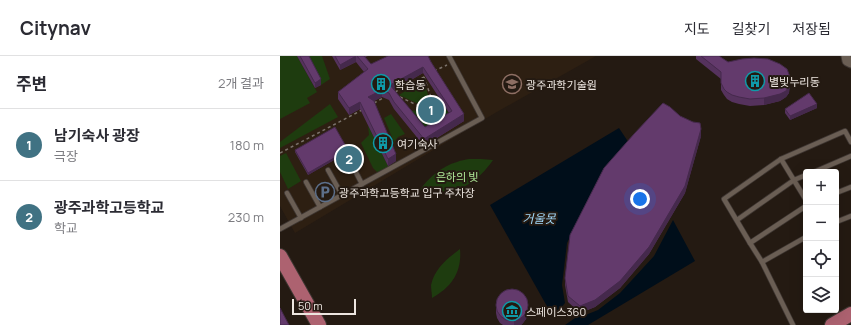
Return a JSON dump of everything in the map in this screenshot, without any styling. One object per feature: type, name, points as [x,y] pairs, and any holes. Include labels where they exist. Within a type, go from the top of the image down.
[{"type":"main road","points":[[280,256],[318,325]]},
{"type":"main road","points":[[832,325],[851,314]]},
{"type":"street","points":[[846,56],[847,61],[851,63]]},
{"type":"lane","points":[[280,229],[482,118],[449,56]]},
{"type":"lane","points":[[793,325],[762,262],[724,199],[781,159],[845,131],[851,142]]},
{"type":"lane","points":[[821,169],[851,156]]},
{"type":"lane","points":[[349,159],[362,184]]},
{"type":"lane","points":[[781,159],[803,195]]},
{"type":"lane","points":[[328,170],[342,195]]},
{"type":"lane","points":[[736,220],[794,180],[803,176]]},
{"type":"lane","points":[[306,182],[320,207]]},
{"type":"lane","points":[[839,192],[851,187]]},
{"type":"lane","points":[[287,193],[301,218]]},
{"type":"lane","points":[[750,243],[803,208]]},
{"type":"lane","points":[[839,221],[851,216]]},
{"type":"lane","points":[[762,262],[803,239]]},
{"type":"path","points":[[393,93],[452,62]]},
{"type":"path","points":[[424,77],[434,106]]},
{"type":"path","points":[[372,104],[386,97]]},
{"type":"path","points":[[400,97],[428,111]]},
{"type":"path","points":[[280,153],[365,108]]},
{"type":"shaded area","points":[[280,56],[596,56],[495,113],[295,233],[280,206]]},
{"type":"green space","points":[[280,56],[297,56],[317,92],[307,98],[310,103],[280,119]]},
{"type":"green space","points":[[306,56],[322,56],[330,79],[321,85]]},
{"type":"green space","points":[[423,80],[431,103],[425,107],[399,95]]},
{"type":"green space","points":[[437,96],[452,118],[425,134],[407,111],[424,110],[425,114],[438,114],[438,108],[435,104]]},
{"type":"green space","points":[[330,104],[338,117],[280,148],[280,142]]},
{"type":"green space","points":[[391,114],[405,134],[398,137],[394,142],[384,118]]},
{"type":"green space","points":[[368,125],[389,168],[382,171],[377,172],[373,168],[361,143],[369,135]]},
{"type":"green space","points":[[286,153],[301,181],[288,189],[280,172],[280,156]]},
{"type":"green space","name":"은하의 빛","points":[[469,159],[493,160],[478,177],[462,188],[443,192],[420,190],[431,177],[441,169],[451,164]]},
{"type":"green space","points":[[460,249],[459,265],[454,278],[445,289],[432,298],[431,285],[435,274],[446,260]]},
{"type":"water","name":"거울못","points":[[619,128],[629,143],[601,174],[567,243],[562,285],[565,303],[553,317],[490,205]]},
{"type":"water","points":[[673,220],[695,261],[588,325],[565,325],[578,316],[583,316],[598,310],[620,293],[654,256]]},
{"type":"building","points":[[300,56],[309,56],[321,79],[315,83]]},
{"type":"building","points":[[335,56],[356,56],[340,65]]},
{"type":"building","points":[[357,56],[364,56],[371,64],[388,56],[428,56],[464,114],[424,139],[394,102],[389,93],[382,90],[368,97],[374,101],[396,154],[388,159],[360,102],[349,108],[338,92],[368,69]],"holes":[[[423,67],[452,111],[425,127],[390,85]]]},
{"type":"building","name":"별빛누리동","points":[[701,56],[719,56],[728,62],[754,58],[768,59],[787,69],[790,77],[789,86],[786,91],[780,94],[764,98],[750,99],[732,95],[724,89],[721,83],[721,72]]},
{"type":"building","points":[[809,93],[817,104],[790,116],[785,109]]},
{"type":"building","points":[[431,99],[438,103],[439,107],[435,113],[432,114],[425,110],[424,106],[427,101]]},
{"type":"building","points":[[663,103],[680,116],[693,122],[700,123],[701,129],[685,186],[649,247],[620,281],[595,300],[580,306],[568,296],[565,278],[570,235],[604,168]]},
{"type":"building","points":[[335,127],[348,150],[308,173],[295,150]]},
{"type":"building","name":"스페이스360","points":[[509,289],[515,289],[524,293],[528,305],[524,317],[515,321],[509,321],[500,317],[496,308],[496,302],[500,293]]},
{"type":"building","points":[[280,308],[289,325],[280,325]]},
{"type":"place","name":"별빛누리동","points":[[755,81]]},
{"type":"place","name":"학습동","points":[[381,84]]},
{"type":"place","name":"광주과학기술원","points":[[512,84]]},
{"type":"place","name":"남기숙사 광장","points":[[431,110]]},
{"type":"place","name":"여기숙사","points":[[383,143]]},
{"type":"place","name":"광주과학고등학교","points":[[349,159]]},
{"type":"place","name":"광주과학고등학교 입구 주차장","points":[[325,192]]},
{"type":"place","name":"스페이스360","points":[[512,311]]}]
